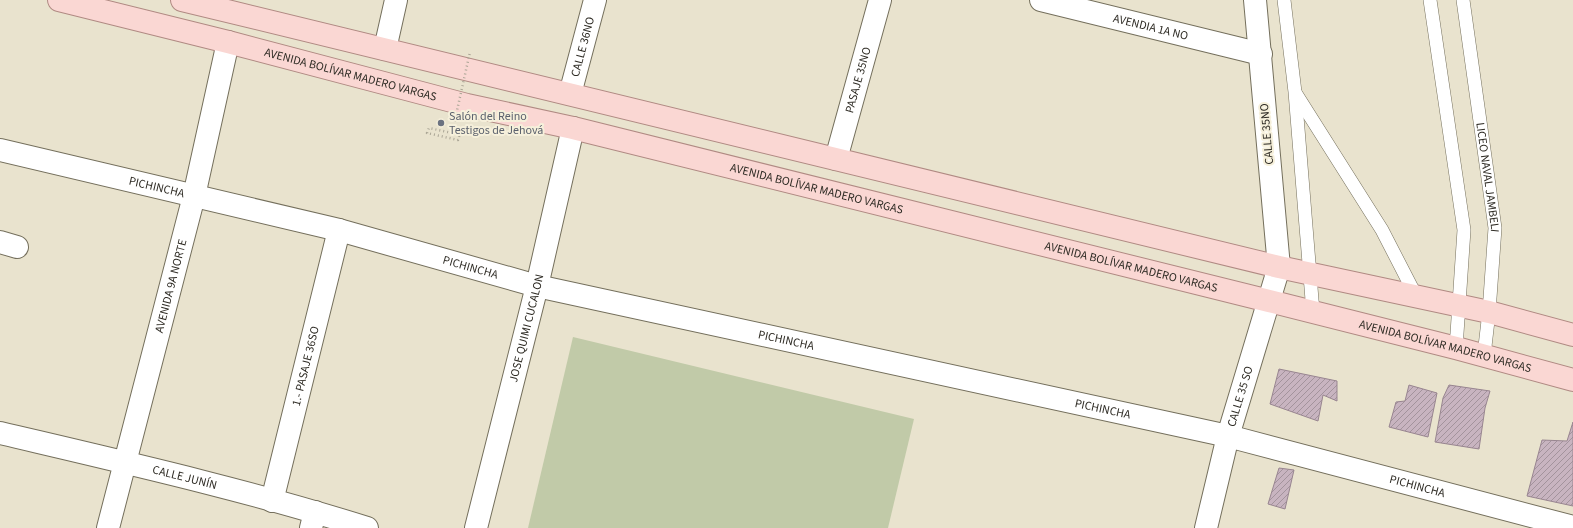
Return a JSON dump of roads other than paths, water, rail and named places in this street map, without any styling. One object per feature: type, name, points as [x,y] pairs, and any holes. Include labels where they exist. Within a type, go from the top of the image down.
[{"type":"main road","name":"AVENIDA BOLÍVAR MADERO VARGAS","points":[[59,0],[228,42],[467,105],[573,128],[1313,312],[1484,355],[1573,380]]},
{"type":"main road","points":[[182,0],[229,6],[385,50],[1279,267],[1490,312],[1573,335]]},
{"type":"street","points":[[385,50],[396,0]]},
{"type":"street","name":"CALLE 36NO","points":[[570,94],[595,0]]},
{"type":"street","name":"PASAJE 35NO","points":[[836,159],[880,0]]},
{"type":"street","name":"AVENDIA 1A NO","points":[[1042,0],[1261,54]]},
{"type":"street","name":"CALLE 35NO","points":[[1256,0],[1279,267]]},
{"type":"street","name":"AVENIDA 9A NORTE","points":[[108,528],[194,196],[228,42]]},
{"type":"street","name":"JOSE QUIMI CUCALON","points":[[476,528],[537,286],[573,128]]},
{"type":"street","name":"PICHINCHA","points":[[0,150],[338,230],[537,286],[1228,436],[1573,527]]},
{"type":"street","name":"1.- PASAJE 36SO","points":[[272,501],[338,230]]},
{"type":"street","name":"CALLE 35 SO","points":[[1206,528],[1228,436],[1279,267]]},
{"type":"street","name":"CALLE JUNÍN","points":[[0,433],[124,462],[272,501],[313,520],[368,528]]},
{"type":"lane","points":[[1284,0],[1295,92],[1313,312]]},
{"type":"lane","points":[[1430,0],[1464,230],[1456,348]]},
{"type":"lane","name":"LICEO NAVAL JAMBELI","points":[[1462,0],[1494,228],[1490,312],[1484,355]]},
{"type":"lane","points":[[1295,92],[1382,230],[1416,296]]},
{"type":"place","name":"Salón del Reino Testigos de Jehová","points":[[441,123]]}]
